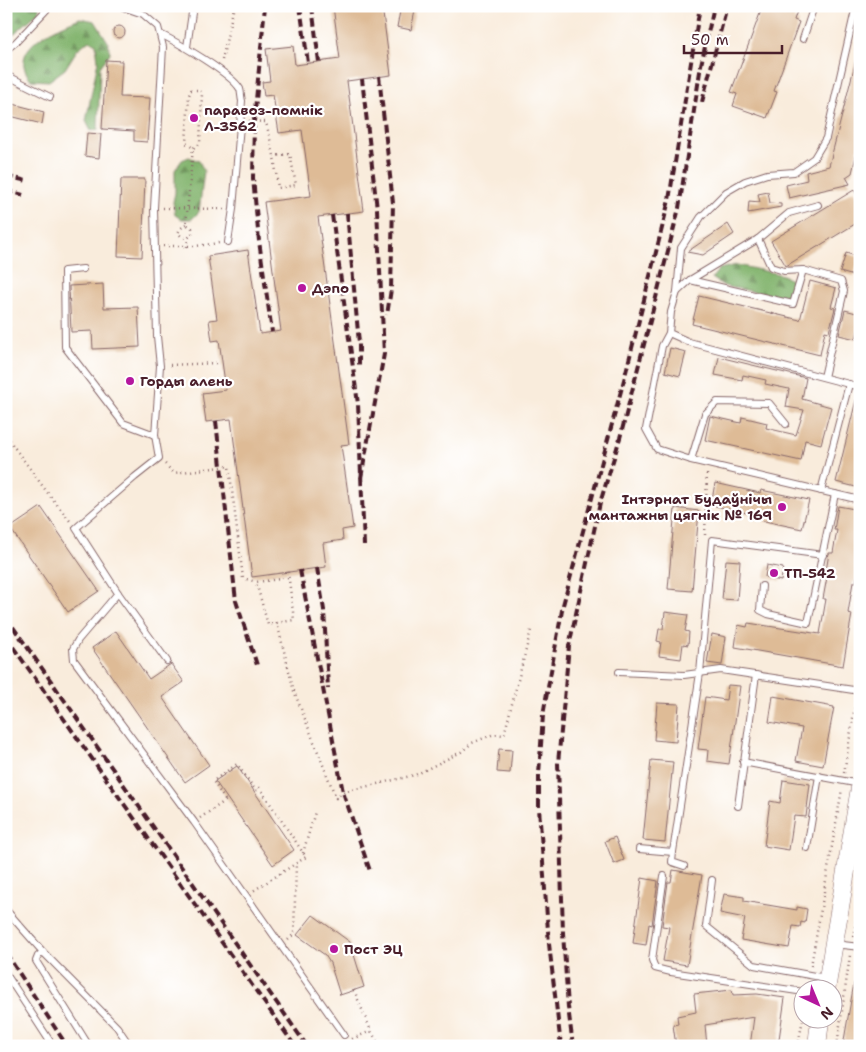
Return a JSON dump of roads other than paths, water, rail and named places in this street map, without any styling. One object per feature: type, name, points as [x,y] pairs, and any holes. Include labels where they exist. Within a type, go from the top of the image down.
[{"type":"main road","points":[[827,980],[860,788]]},
{"type":"main road","points":[[817,1046],[819,1030]]},
{"type":"lane","points":[[6,50],[50,6]]},
{"type":"lane","points":[[120,6],[143,14],[158,27],[163,47],[154,208],[160,366],[155,435],[160,458],[134,476],[76,528],[167,661]]},
{"type":"lane","points":[[187,47],[193,6]]},
{"type":"lane","points":[[803,39],[814,6]]},
{"type":"lane","points":[[856,6],[826,138],[814,158],[794,172],[766,174],[745,181],[726,192],[701,217],[681,248],[677,292],[671,312],[668,333],[662,346],[646,429],[658,449],[691,460],[860,500]]},
{"type":"lane","points":[[160,34],[187,47],[220,71],[240,89],[242,101],[233,209],[228,242]]},
{"type":"lane","points":[[6,76],[50,98]]},
{"type":"lane","points":[[677,292],[690,280],[758,239],[789,212],[818,205]]},
{"type":"lane","points":[[758,239],[771,266],[784,271],[803,270],[841,281],[844,291],[824,377]]},
{"type":"lane","points":[[83,269],[64,271],[65,347],[123,423],[155,435]]},
{"type":"lane","points":[[690,280],[793,304],[803,270]]},
{"type":"lane","points":[[668,333],[689,342],[860,386]]},
{"type":"lane","points":[[821,491],[849,384]]},
{"type":"lane","points":[[691,460],[705,414],[717,402],[769,403],[786,424]]},
{"type":"lane","points":[[762,586],[760,610],[768,614],[808,623],[835,494]]},
{"type":"lane","points":[[684,866],[672,862],[700,672],[712,540],[823,554]]},
{"type":"lane","points":[[118,592],[78,640],[73,649],[74,660],[194,822],[344,1035]]},
{"type":"lane","points":[[619,672],[684,674],[721,670],[859,691]]},
{"type":"lane","points":[[738,806],[756,675]]},
{"type":"lane","points":[[743,762],[860,784]]},
{"type":"lane","points":[[807,848],[819,776]]},
{"type":"lane","points":[[638,849],[673,852]]},
{"type":"lane","points":[[664,876],[652,960],[655,968],[794,990]]},
{"type":"lane","points":[[712,880],[706,926],[754,964],[810,975],[819,980]]},
{"type":"lane","points":[[6,910],[43,952],[117,1027],[130,1046]]},
{"type":"lane","points":[[833,944],[860,947]]},
{"type":"lane","points":[[43,952],[36,961],[89,1046]]},
{"type":"lane","points":[[6,974],[53,1046]]},
{"type":"railway","points":[[265,6],[254,121],[253,178],[259,241],[272,332]]},
{"type":"railway","points":[[300,6],[308,63]]},
{"type":"railway","points":[[312,6],[319,62]]},
{"type":"railway","points":[[561,1046],[549,944],[539,808],[543,715],[563,605],[625,376],[669,200],[700,6]]},
{"type":"railway","points":[[573,1046],[568,1007],[563,933],[558,763],[569,646],[600,503],[620,438],[679,208],[701,65],[714,6]]},
{"type":"railway","points":[[702,102],[727,6]]},
{"type":"railway","points":[[379,76],[393,203],[391,289],[387,315]]},
{"type":"railway","points":[[361,478],[384,354],[377,209],[362,79]]},
{"type":"railway","points":[[6,176],[27,181]]},
{"type":"railway","points":[[6,190],[23,195]]},
{"type":"railway","points":[[347,213],[359,343],[359,368]]},
{"type":"railway","points":[[332,215],[358,404],[364,545]]},
{"type":"railway","points":[[216,421],[236,601],[257,665]]},
{"type":"railway","points":[[317,568],[324,610],[328,689]]},
{"type":"railway","points":[[300,570],[343,792],[370,871]]},
{"type":"railway","points":[[6,617],[307,1046]]},
{"type":"railway","points":[[6,637],[295,1046]]},
{"type":"railway","points":[[6,953],[67,1046]]},
{"type":"place","name":"паравоз-помнік Л-3562","points":[[194,118]]},
{"type":"place","name":"Дэпо","points":[[302,288]]},
{"type":"place","name":"Горды алень","points":[[130,381]]},
{"type":"place","name":"Інтэрнат Будаўнічы мантажны цягнік № 169","points":[[782,507]]},
{"type":"place","name":"ТП-542","points":[[774,573]]},
{"type":"place","name":"Пост ЭЦ","points":[[334,949]]}]
